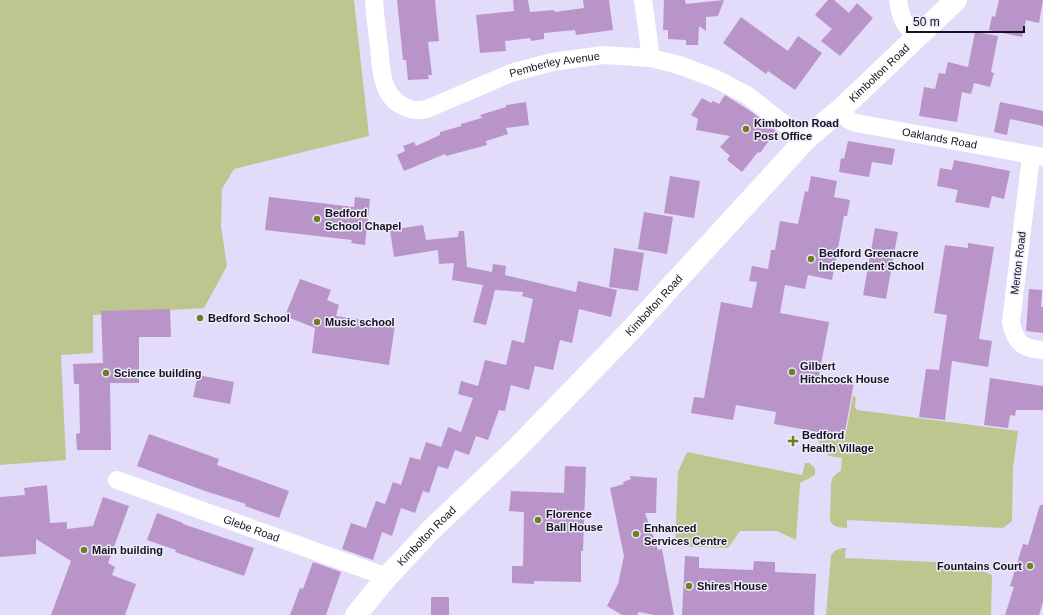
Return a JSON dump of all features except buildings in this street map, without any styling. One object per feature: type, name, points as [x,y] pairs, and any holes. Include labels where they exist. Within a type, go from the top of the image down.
[{"type":"main road","name":"Kimbolton Road","points":[[356,615],[387,577],[431,530],[515,450],[638,323],[807,138],[840,110],[956,0]]},
{"type":"street","name":"Pemberley Avenue","points":[[374,0],[382,73],[385,87],[392,98],[399,104],[417,111],[427,109],[511,73],[552,62],[603,55],[651,58],[679,65],[716,79],[747,95],[807,138]]},
{"type":"street","points":[[643,0],[651,58]]},
{"type":"street","points":[[898,0],[900,16],[916,38]]},
{"type":"street","name":"Oaklands Road","points":[[840,110],[849,120],[856,123],[1037,156]]},
{"type":"street","name":"Merton Road","points":[[1037,156],[1011,322],[1013,332],[1018,342],[1028,349],[1043,350]]},
{"type":"street","name":"Glebe Road","points":[[117,480],[387,577]]},
{"type":"green space","points":[[0,0],[354,0],[369,136],[234,169],[222,189],[221,226],[227,266],[204,308],[93,315],[93,353],[61,355],[66,460],[0,465]]},
{"type":"green space","points":[[853,395],[856,398],[855,407],[857,410],[1018,431],[1013,468],[1012,521],[1003,528],[847,520],[847,528],[833,525],[830,521],[831,483],[833,477],[841,470],[842,458],[829,456],[813,433],[845,438]]},
{"type":"green space","points":[[687,452],[802,475],[805,463],[809,463],[815,468],[815,475],[800,483],[796,540],[777,531],[740,531],[728,548],[675,546],[678,472]]},
{"type":"green space","points":[[846,548],[845,558],[977,564],[977,569],[992,575],[991,615],[826,615],[831,555],[836,550]]},
{"type":"place","name":"Kimbolton Road Post Office","points":[[746,129]]},
{"type":"place","name":"Bedford School Chapel","points":[[317,219]]},
{"type":"place","name":"Bedford Greenacre Independent School","points":[[811,259]]},
{"type":"place","name":"Bedford School","points":[[200,318]]},
{"type":"place","name":"Music school","points":[[317,322]]},
{"type":"place","name":"Gilbert Hitchcock House","points":[[792,372]]},
{"type":"place","name":"Science building","points":[[106,373]]},
{"type":"place","name":"Bedford Health Village","points":[[793,441]]},
{"type":"place","name":"Florence Ball House","points":[[538,520]]},
{"type":"place","name":"Enhanced Services Centre","points":[[636,534]]},
{"type":"place","name":"Main building","points":[[84,550]]},
{"type":"place","name":"Fountains Court","points":[[1030,566]]},
{"type":"place","name":"Shires House","points":[[689,586]]}]
